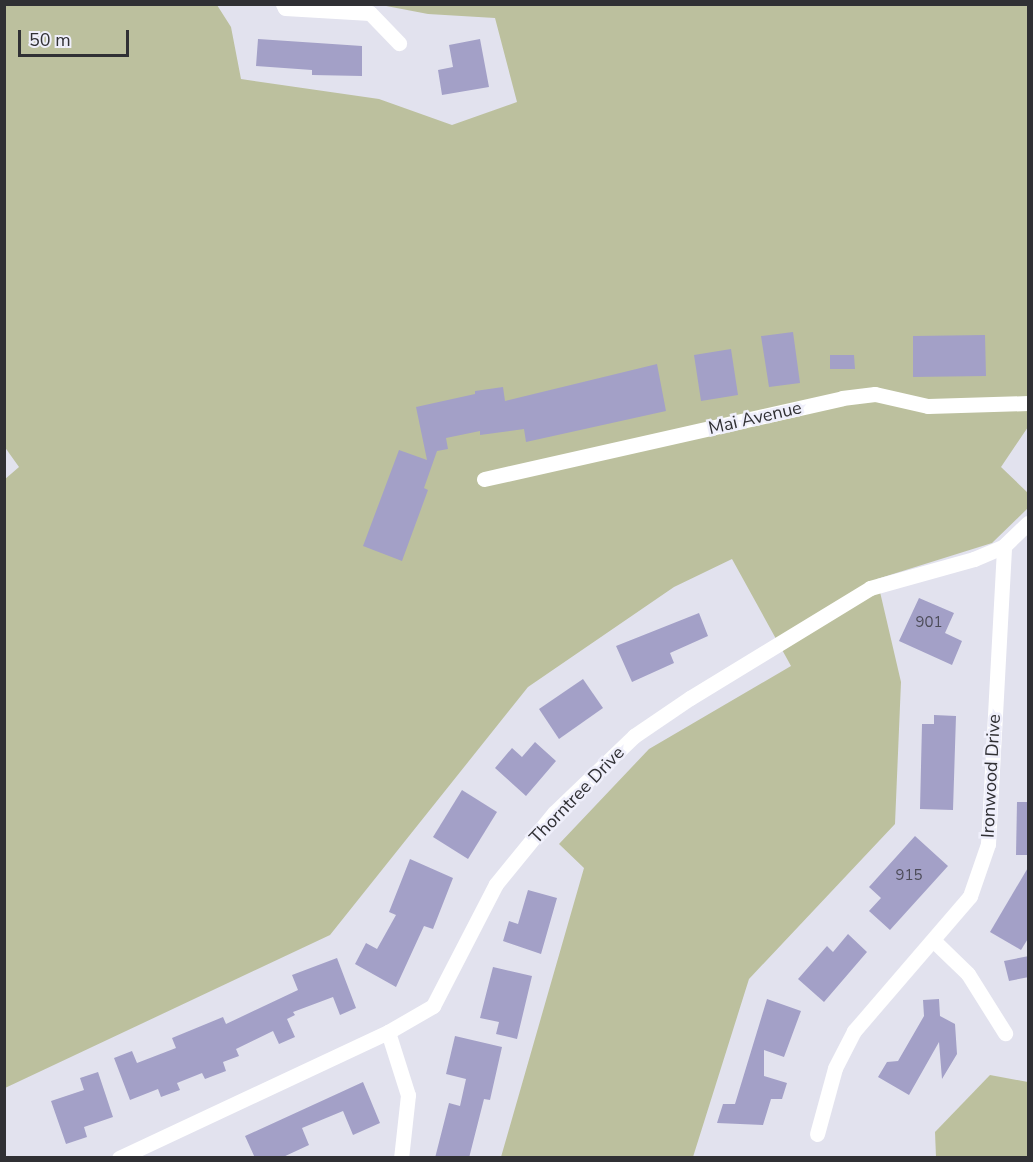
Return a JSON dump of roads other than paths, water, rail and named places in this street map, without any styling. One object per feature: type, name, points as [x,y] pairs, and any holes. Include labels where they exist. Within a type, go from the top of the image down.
[{"type":"street","points":[[283,4],[285,8],[370,14],[399,43]]},
{"type":"street","name":"Mai Avenue","points":[[484,479],[842,398],[875,394],[928,406],[1029,403]]},
{"type":"street","name":"Thorntree Drive","points":[[118,1158],[388,1032],[433,1006],[496,884],[554,813],[634,736],[700,691],[870,588],[974,559],[1004,546],[1029,522]]},
{"type":"street","name":"Ironwood Drive","points":[[816,1134],[835,1068],[854,1031],[934,941],[970,896],[988,844],[1004,546]]},
{"type":"street","points":[[934,941],[968,974],[1005,1033]]},
{"type":"street","points":[[388,1032],[408,1095],[401,1158]]}]
